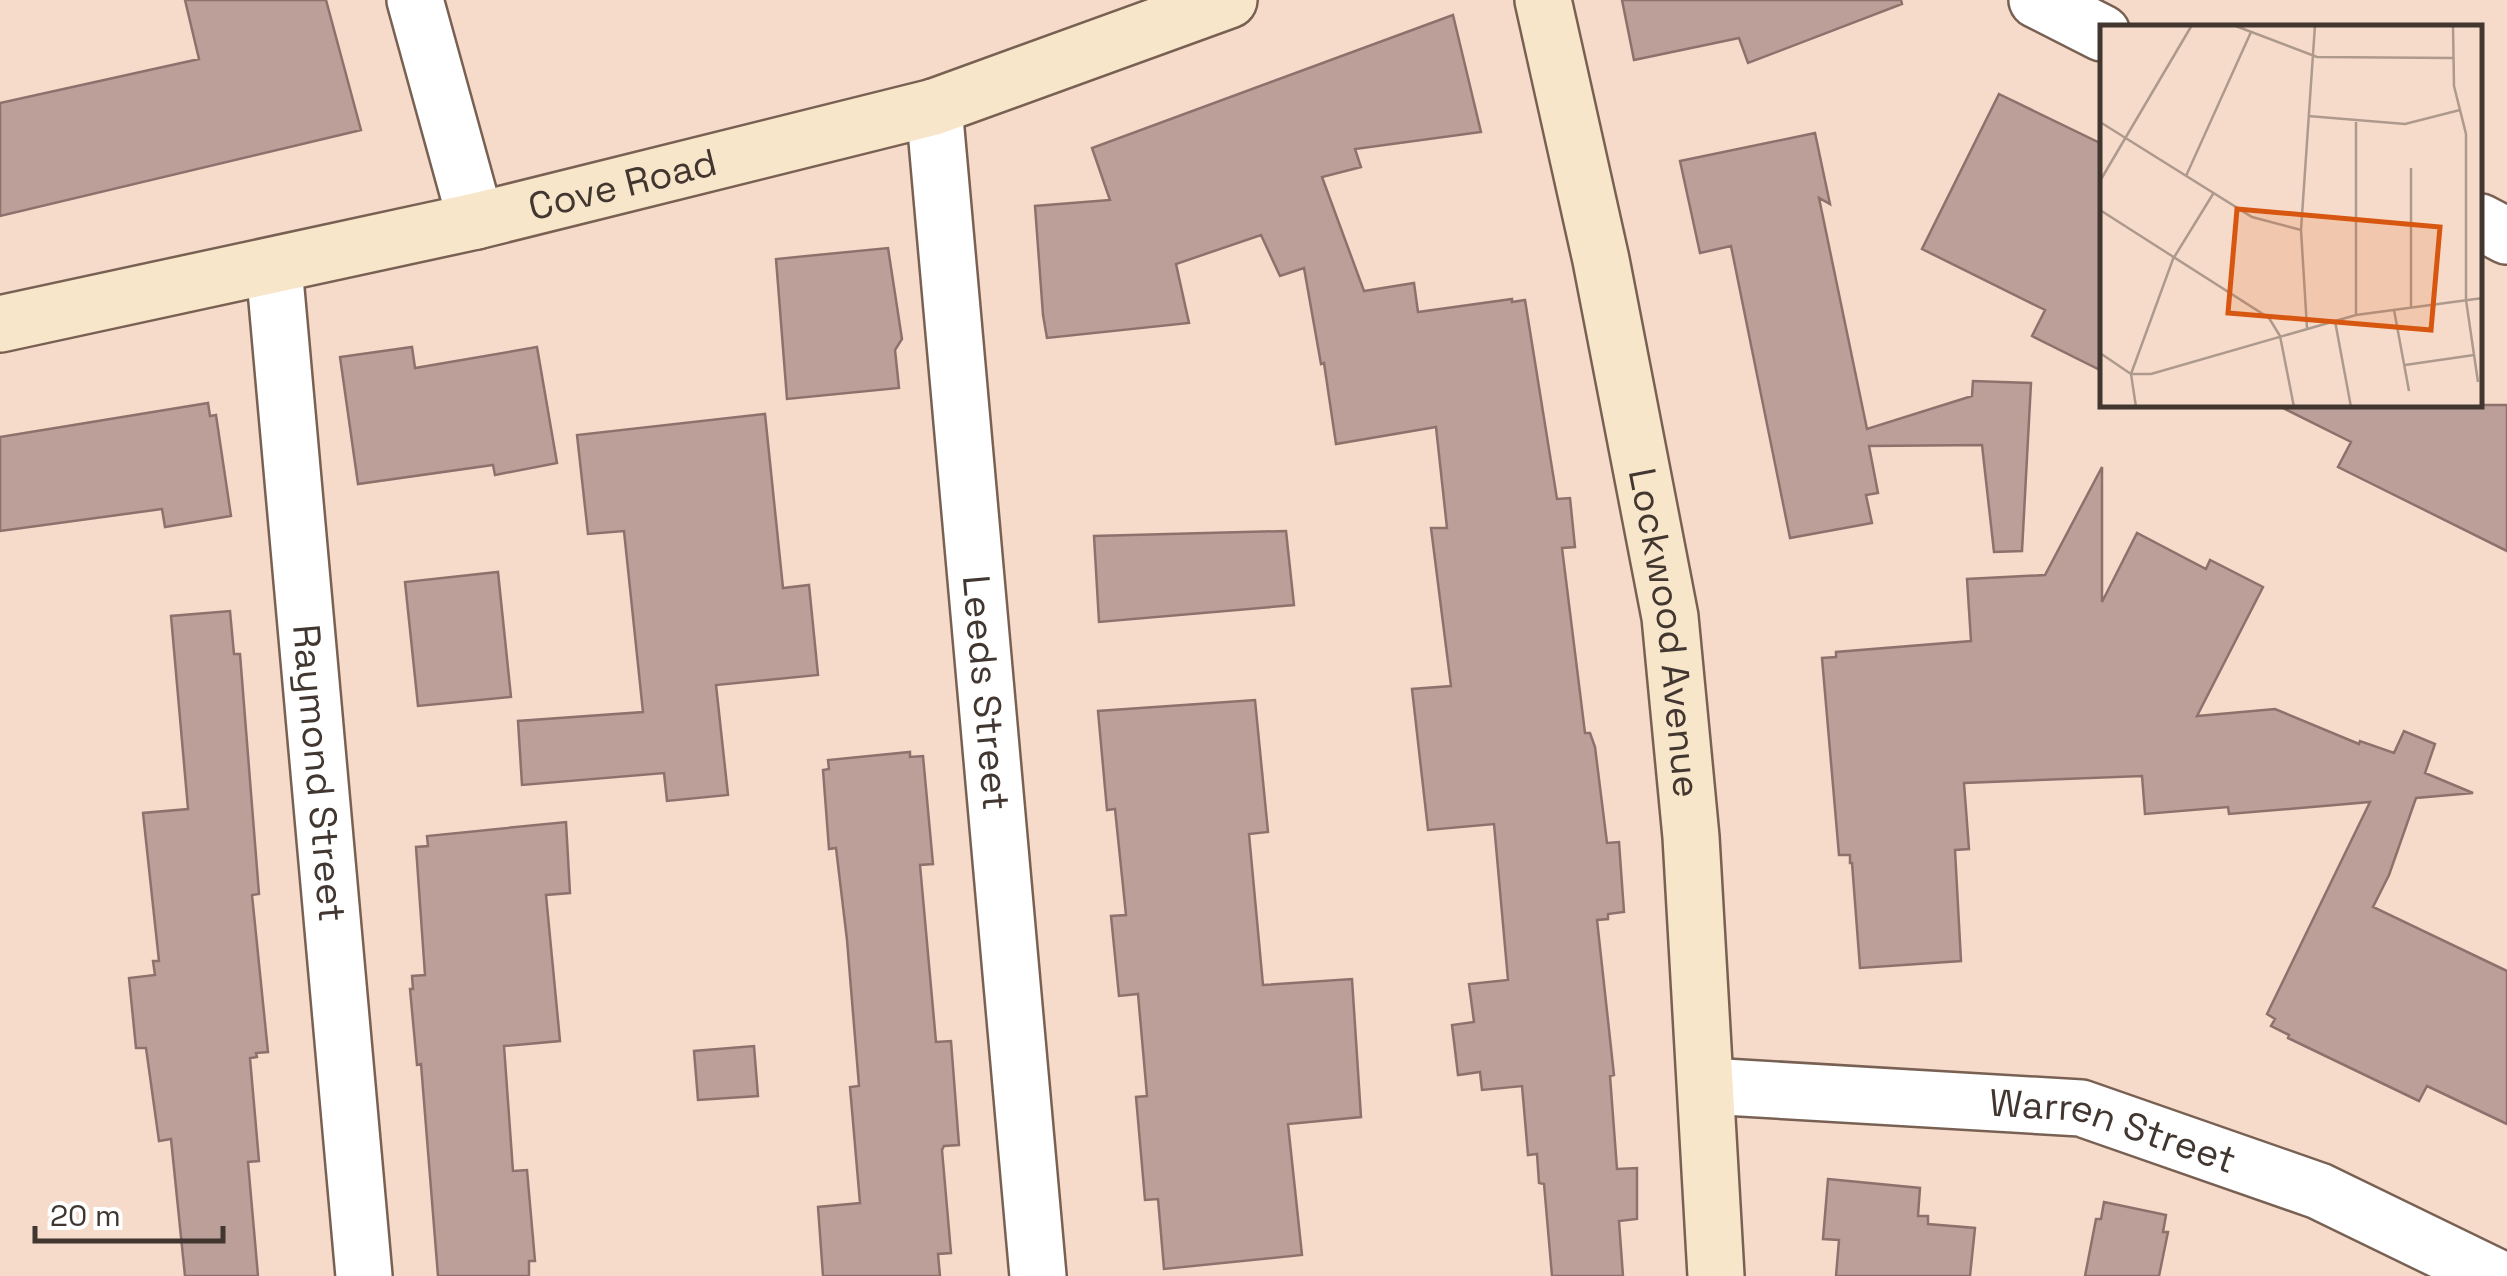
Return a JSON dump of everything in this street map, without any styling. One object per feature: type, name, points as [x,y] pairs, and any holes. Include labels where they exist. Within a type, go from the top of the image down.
[{"type":"street","points":[[415,0],[476,220]]},
{"type":"street","name":"Lockwood Avenue","points":[[1544,0],[1601,260],[1670,617],[1691,837],[1716,1276]]},
{"type":"street","points":[[2037,0],[2100,32]]},
{"type":"street","name":"Cove Road","points":[[0,324],[476,220],[934,107],[1203,4]]},
{"type":"street","name":"Leeds Street","points":[[934,107],[1038,1276]]},
{"type":"street","points":[[2482,223],[2507,236]]},
{"type":"street","name":"Raymond Street","points":[[274,266],[364,1276]]},
{"type":"street","name":"Warren Street","points":[[1707,1086],[2081,1108],[2318,1191],[2494,1276]]},
{"type":"building","points":[[185,0],[326,0],[361,130],[0,216],[0,103],[199,59]]},
{"type":"building","points":[[1622,0],[1901,0],[1902,4],[1748,63],[1739,38],[1634,60]]},
{"type":"building","points":[[1453,15],[1481,132],[1355,149],[1361,167],[1322,177],[1364,291],[1414,283],[1418,312],[1525,300],[1557,499],[1570,498],[1575,547],[1562,548],[1585,733],[1590,733],[1595,747],[1607,843],[1619,842],[1624,912],[1597,920],[1614,1075],[1610,1076],[1617,1169],[1637,1168],[1637,1219],[1619,1221],[1623,1276],[1552,1276],[1544,1184],[1539,1183],[1537,1154],[1528,1155],[1522,1086],[1482,1090],[1480,1072],[1458,1075],[1452,1025],[1474,1022],[1469,984],[1508,980],[1494,824],[1428,830],[1412,689],[1451,686],[1431,528],[1447,528],[1436,427],[1336,444],[1304,268],[1280,276],[1261,235],[1176,264],[1189,323],[1047,338],[1043,315],[1035,206],[1110,200],[1092,148]]},
{"type":"building","points":[[1999,94],[2100,143],[2100,370],[2032,336],[2045,310],[1922,249]]},
{"type":"building","points":[[1815,133],[1830,204],[1819,198],[1867,429],[1972,396],[1973,381],[2031,383],[2022,551],[1994,552],[1982,445],[1869,446],[1878,493],[1866,495],[1872,523],[1790,538],[1731,246],[1700,253],[1680,161]]},
{"type":"building","points":[[888,248],[902,339],[895,350],[899,388],[787,399],[776,259]]},
{"type":"building","points":[[412,347],[415,368],[537,347],[557,463],[495,475],[493,465],[358,484],[340,357]]},
{"type":"building","points":[[208,403],[210,416],[216,415],[231,516],[165,527],[162,509],[0,531],[0,437]]},
{"type":"building","points":[[2507,405],[2507,551],[2338,467],[2351,442],[2283,408]]},
{"type":"building","points":[[765,414],[783,588],[809,585],[818,675],[716,685],[728,795],[667,801],[664,773],[522,785],[518,721],[643,712],[624,531],[588,534],[577,435]]},
{"type":"building","points":[[2102,467],[2102,602],[2137,533],[2206,569],[2210,560],[2263,587],[2197,716],[2275,709],[2359,744],[2360,741],[2394,753],[2404,731],[2435,744],[2425,773],[2473,793],[2416,798],[2389,875],[2373,907],[2507,971],[2507,1124],[2427,1086],[2419,1101],[2288,1038],[2289,1035],[2271,1026],[2275,1019],[2267,1014],[2370,802],[2229,814],[2228,807],[2145,814],[2142,776],[1964,783],[1969,849],[1955,850],[1961,961],[1860,968],[1852,863],[1850,855],[1839,855],[1822,658],[1836,657],[1836,652],[1971,641],[1967,579],[2045,575]]},
{"type":"building","points":[[1286,531],[1294,605],[1099,622],[1094,536]]},
{"type":"building","points":[[498,572],[511,697],[418,706],[405,582]]},
{"type":"building","points":[[230,611],[234,654],[240,654],[259,894],[252,895],[268,1052],[250,1058],[259,1161],[248,1162],[258,1276],[185,1276],[171,1139],[159,1141],[146,1048],[136,1048],[129,978],[155,975],[153,961],[159,961],[143,813],[188,809],[171,616]]},
{"type":"building","points":[[1255,700],[1268,832],[1249,834],[1263,985],[1352,979],[1361,1117],[1288,1124],[1302,1255],[1164,1269],[1158,1199],[1145,1200],[1136,1097],[1147,1096],[1138,994],[1119,996],[1111,916],[1126,915],[1115,809],[1107,810],[1098,711]]},
{"type":"building","points":[[910,752],[910,757],[923,756],[933,864],[920,865],[936,1042],[951,1041],[959,1145],[944,1146],[942,1150],[951,1253],[938,1254],[940,1276],[823,1276],[818,1207],[860,1203],[850,1087],[859,1086],[847,940],[836,848],[829,849],[823,770],[829,769],[828,760]]},
{"type":"building","points":[[566,822],[570,893],[546,895],[560,1041],[504,1046],[513,1171],[527,1170],[535,1261],[529,1261],[529,1276],[438,1276],[421,1064],[417,1065],[410,989],[412,976],[425,975],[416,847],[428,846],[427,836]]},
{"type":"building","points":[[754,1046],[758,1096],[698,1100],[694,1051]]},
{"type":"building","points":[[1828,1179],[1920,1188],[1918,1216],[1928,1216],[1928,1224],[1975,1228],[1970,1276],[1836,1276],[1839,1240],[1823,1239]]},
{"type":"building","points":[[2104,1202],[2166,1215],[2163,1232],[2168,1232],[2159,1276],[2085,1276],[2096,1219],[2101,1219]]}]
